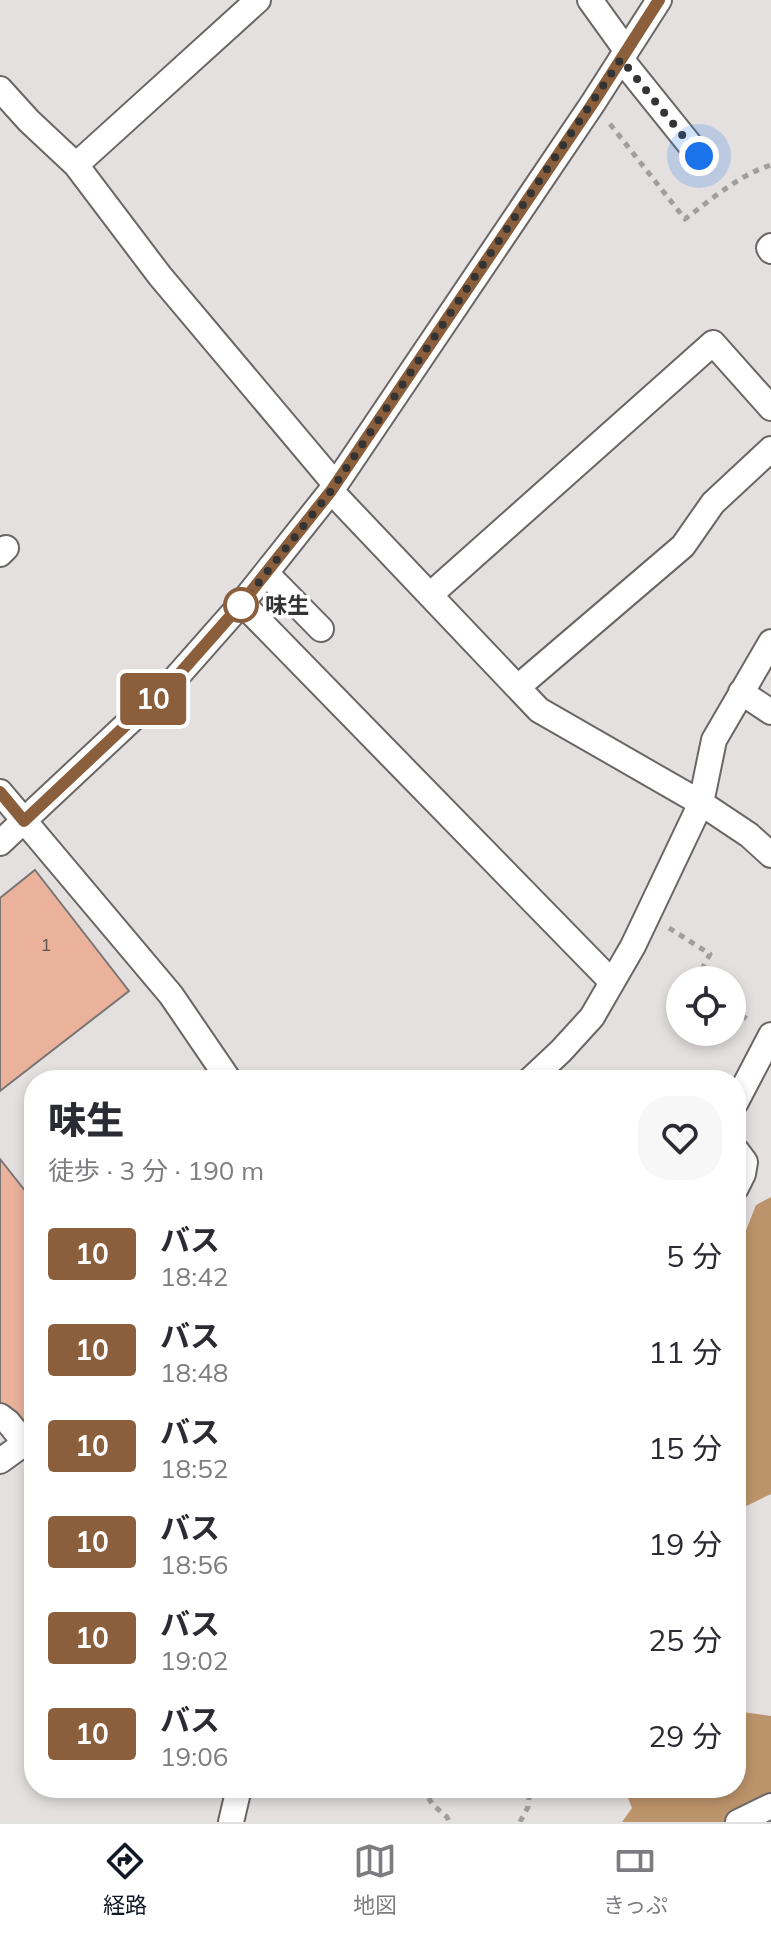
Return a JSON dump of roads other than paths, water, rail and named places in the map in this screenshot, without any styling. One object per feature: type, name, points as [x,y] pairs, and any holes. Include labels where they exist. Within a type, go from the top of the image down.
[{"type":"street","points":[[76,165],[258,0]]},
{"type":"street","points":[[590,0],[624,54],[699,156]]},
{"type":"street","points":[[0,843],[174,680],[266,573],[333,487],[593,103],[659,0]]},
{"type":"street","points":[[0,89],[76,165],[160,276],[333,487],[539,710],[701,803],[749,835],[771,855]]},
{"type":"street","points":[[430,595],[713,343],[771,408]]},
{"type":"street","points":[[518,687],[683,546],[713,503],[771,449]]},
{"type":"street","points":[[266,573],[321,629]]},
{"type":"street","points":[[242,603],[612,982]]},
{"type":"street","points":[[541,1070],[592,1017],[633,946],[701,803],[714,740],[771,642]]},
{"type":"street","points":[[741,692],[771,712]]},
{"type":"street","points":[[0,792],[171,995],[222,1070]]},
{"type":"street","points":[[746,1083],[771,1035]]},
{"type":"street","points":[[0,1416],[24,1442]]},
{"type":"street","points":[[0,1461],[24,1444]]},
{"type":"street","points":[[231,1822],[238,1798]]},
{"type":"street","points":[[738,1822],[771,1806]]},
{"type":"place","name":"味生","points":[[241,605]]}]
